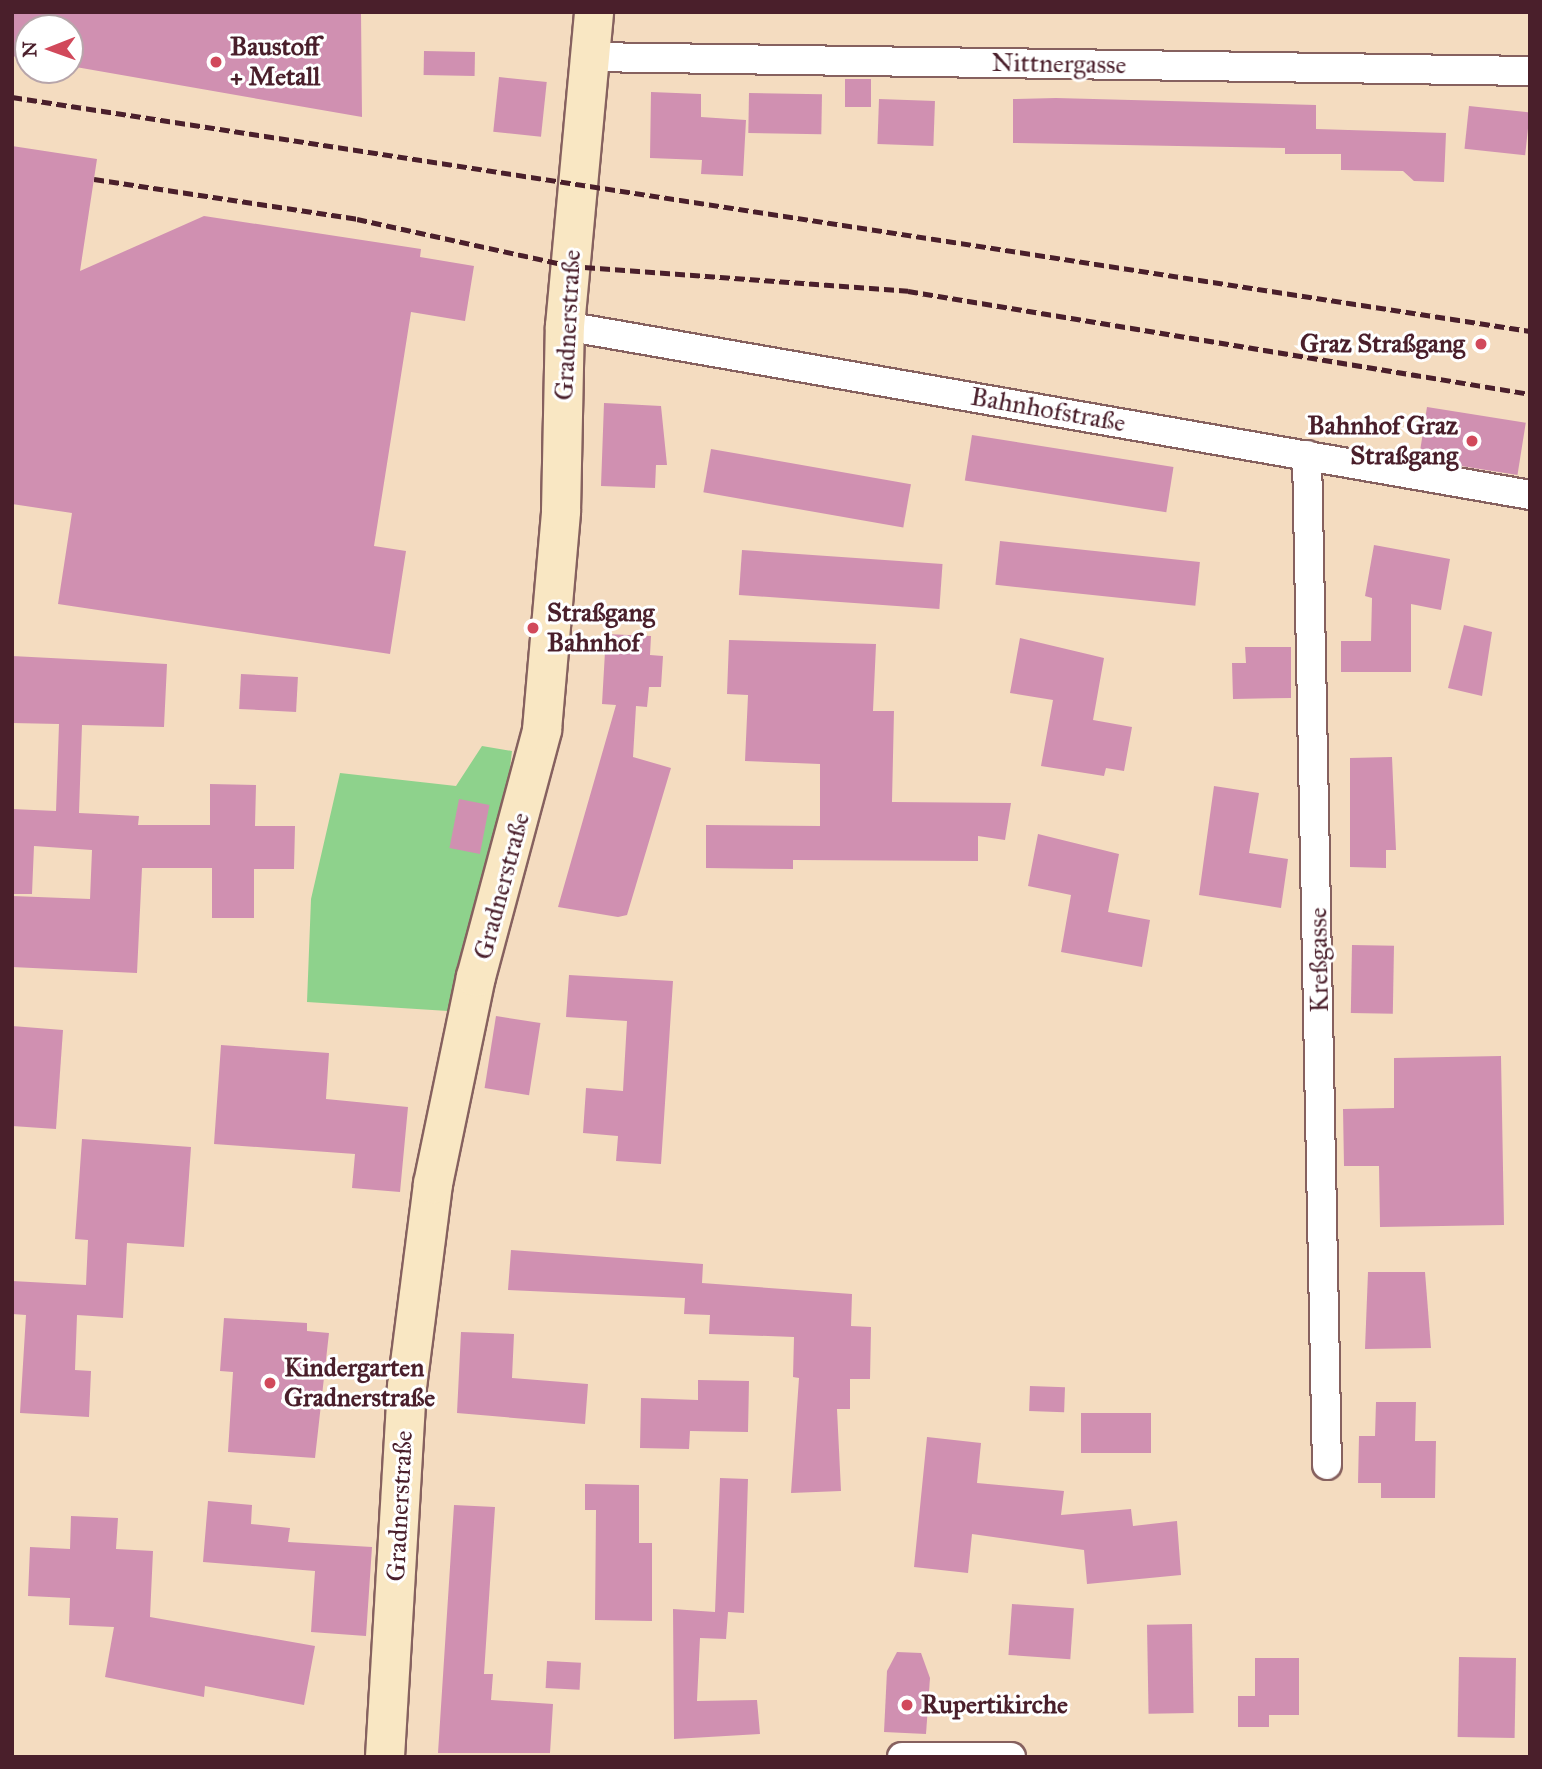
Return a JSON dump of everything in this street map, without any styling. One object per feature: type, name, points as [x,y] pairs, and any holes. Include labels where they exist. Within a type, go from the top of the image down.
[{"type":"main road","name":"Gradnerstraße","points":[[386,1757],[407,1387],[433,1184],[476,977],[542,730],[561,511],[565,326],[594,12]]},
{"type":"street","name":"Nittnergasse","points":[[588,57],[1530,71]]},
{"type":"street","name":"Bahnhofstraße","points":[[565,326],[1530,495]]},
{"type":"street","name":"Kreßgasse","points":[[1307,454],[1327,1465]]},
{"type":"street","points":[[902,1757],[1011,1757]]},
{"type":"green space","points":[[482,746],[512,751],[508,785],[448,1011],[307,1002],[311,899],[340,773],[456,786]]},
{"type":"building","name":"Baustoff + Metall","points":[[12,12],[361,12],[362,117],[84,68],[84,14],[14,14],[12,56]]},
{"type":"building","points":[[424,51],[475,52],[475,76],[424,75]]},
{"type":"building","points":[[499,77],[547,82],[541,137],[493,132]]},
{"type":"building","points":[[845,79],[871,79],[871,107],[845,107]]},
{"type":"building","points":[[651,92],[701,94],[701,117],[746,120],[743,176],[701,174],[702,160],[650,158]]},
{"type":"building","points":[[749,93],[822,94],[821,134],[748,133]]},
{"type":"building","points":[[879,99],[935,101],[933,146],[877,144]]},
{"type":"building","points":[[1013,99],[1316,105],[1316,129],[1446,133],[1444,182],[1414,181],[1403,171],[1341,170],[1341,154],[1285,154],[1285,148],[1013,143]]},
{"type":"building","points":[[1469,106],[1530,112],[1525,155],[1465,149]]},
{"type":"building","points":[[12,146],[97,159],[80,271],[204,216],[421,249],[420,257],[474,266],[465,321],[411,312],[374,546],[406,551],[390,654],[58,604],[72,513],[12,504]]},
{"type":"building","points":[[604,403],[661,406],[667,465],[656,465],[655,488],[601,486]]},
{"type":"building","name":"Bahnhof Graz Straßgang","points":[[1427,407],[1526,423],[1517,475],[1419,459]]},
{"type":"building","points":[[972,435],[1173,467],[1166,512],[965,480]]},
{"type":"building","points":[[711,449],[911,484],[903,528],[703,492]]},
{"type":"building","points":[[1000,541],[1200,562],[1195,606],[995,585]]},
{"type":"building","points":[[1374,545],[1450,559],[1441,610],[1411,604],[1411,672],[1341,672],[1341,641],[1371,641],[1372,598],[1365,596]]},
{"type":"building","points":[[742,550],[943,564],[939,609],[739,595]]},
{"type":"building","points":[[1464,625],[1492,632],[1482,696],[1448,688]]},
{"type":"building","points":[[606,634],[651,636],[650,655],[663,656],[661,687],[649,687],[647,707],[636,706],[633,757],[671,768],[627,915],[618,917],[558,907],[616,705],[602,704]]},
{"type":"building","points":[[1020,638],[1104,658],[1093,720],[1132,727],[1124,771],[1106,768],[1104,776],[1041,766],[1053,700],[1010,693]]},
{"type":"building","points":[[729,640],[876,644],[873,711],[894,711],[892,802],[1011,803],[1005,840],[978,836],[978,861],[793,860],[793,869],[706,868],[706,825],[820,826],[820,764],[745,761],[748,695],[727,694]]},
{"type":"building","points":[[1245,647],[1291,647],[1291,698],[1233,699],[1232,663],[1246,663]]},
{"type":"building","points":[[12,656],[167,664],[164,727],[82,725],[79,813],[139,816],[138,825],[210,825],[210,784],[256,785],[255,826],[295,826],[294,869],[254,869],[254,918],[212,918],[212,868],[142,868],[137,973],[12,967],[12,896],[90,899],[92,850],[34,846],[32,894],[12,894],[12,809],[56,811],[59,724],[12,723]]},
{"type":"building","points":[[241,674],[298,677],[296,712],[239,709]]},
{"type":"building","points":[[1392,757],[1396,850],[1386,850],[1386,868],[1350,867],[1350,758]]},
{"type":"building","points":[[1214,786],[1259,793],[1249,853],[1288,859],[1281,908],[1199,895]]},
{"type":"building","points":[[459,799],[489,805],[480,854],[449,848]]},
{"type":"building","points":[[1038,834],[1119,854],[1108,912],[1150,920],[1142,967],[1061,952],[1071,895],[1028,886]]},
{"type":"building","points":[[1352,945],[1394,946],[1393,1014],[1351,1013]]},
{"type":"building","points":[[569,975],[673,981],[661,1164],[616,1161],[618,1136],[583,1133],[586,1088],[623,1091],[627,1021],[566,1017]]},
{"type":"building","points":[[496,1016],[540,1023],[529,1095],[485,1088]]},
{"type":"building","points":[[12,1026],[63,1030],[56,1129],[12,1126]]},
{"type":"building","points":[[221,1045],[329,1053],[326,1099],[408,1107],[400,1192],[352,1188],[355,1154],[214,1144]]},
{"type":"building","points":[[1501,1056],[1504,1225],[1380,1227],[1379,1166],[1344,1166],[1343,1109],[1394,1108],[1394,1058]]},
{"type":"building","points":[[82,1139],[191,1147],[184,1247],[127,1243],[123,1318],[77,1315],[75,1370],[91,1371],[89,1417],[20,1413],[26,1315],[12,1314],[12,1281],[86,1285],[88,1240],[75,1239]]},
{"type":"building","points":[[511,1250],[703,1264],[702,1283],[852,1294],[851,1326],[871,1327],[870,1379],[850,1379],[850,1409],[837,1409],[841,1491],[791,1493],[799,1378],[793,1377],[794,1337],[709,1334],[710,1315],[684,1314],[685,1298],[508,1290]]},
{"type":"building","points":[[1368,1272],[1425,1272],[1431,1348],[1365,1349]]},
{"type":"building","name":"Kindergarten Gradnerstraße","points":[[224,1318],[307,1323],[307,1331],[329,1333],[315,1458],[228,1452],[233,1372],[220,1371]]},
{"type":"building","points":[[461,1332],[514,1334],[512,1378],[588,1384],[585,1424],[457,1413]]},
{"type":"building","points":[[698,1380],[749,1381],[748,1432],[690,1431],[689,1449],[640,1448],[641,1398],[698,1400]]},
{"type":"building","points":[[1030,1386],[1065,1387],[1064,1412],[1029,1411]]},
{"type":"building","points":[[1376,1402],[1416,1402],[1415,1441],[1436,1441],[1435,1498],[1381,1498],[1381,1483],[1358,1483],[1359,1436],[1375,1436]]},
{"type":"building","points":[[1081,1413],[1151,1413],[1151,1453],[1081,1453]]},
{"type":"building","points":[[927,1437],[981,1443],[977,1483],[1064,1491],[1061,1515],[1131,1509],[1133,1526],[1177,1521],[1181,1575],[1087,1584],[1084,1550],[972,1534],[968,1573],[914,1567]]},
{"type":"building","points":[[720,1478],[748,1479],[744,1613],[728,1612],[726,1639],[700,1638],[697,1701],[757,1700],[760,1734],[674,1739],[673,1609],[715,1612]]},
{"type":"building","points":[[585,1484],[639,1485],[639,1543],[652,1543],[652,1621],[595,1620],[596,1510],[585,1510]]},
{"type":"building","points":[[208,1501],[252,1505],[251,1524],[290,1528],[288,1542],[372,1547],[366,1636],[311,1632],[315,1571],[203,1562]]},
{"type":"building","points":[[454,1505],[495,1507],[484,1674],[493,1674],[491,1700],[553,1704],[550,1753],[438,1753]]},
{"type":"building","points":[[71,1516],[118,1518],[116,1549],[153,1551],[150,1617],[315,1646],[304,1705],[205,1686],[204,1697],[105,1677],[114,1627],[69,1625],[70,1598],[28,1596],[30,1547],[70,1549]]},
{"type":"building","points":[[1012,1604],[1074,1608],[1070,1659],[1008,1655]]},
{"type":"building","points":[[1192,1624],[1194,1713],[1149,1714],[1147,1625]]},
{"type":"building","name":"Rupertikirche","points":[[897,1652],[921,1653],[930,1678],[926,1734],[884,1732],[887,1671]]},
{"type":"building","points":[[1459,1657],[1516,1658],[1515,1738],[1458,1737]]},
{"type":"building","points":[[1255,1658],[1299,1658],[1299,1715],[1269,1715],[1269,1727],[1238,1727],[1238,1696],[1255,1696]]},
{"type":"building","points":[[547,1661],[581,1663],[580,1690],[546,1688]]},
{"type":"railway","points":[[12,97],[1530,331]]},
{"type":"railway","points":[[94,179],[357,219],[570,266],[908,291],[1530,394]]},
{"type":"place","name":"Baustoff + Metall","points":[[216,62]]},
{"type":"place","name":"Graz Straßgang","points":[[1481,344]]},
{"type":"place","name":"Bahnhof Graz Straßgang","points":[[1472,441]]},
{"type":"place","name":"Straßgang Bahnhof","points":[[533,628]]},
{"type":"place","name":"Kindergarten Gradnerstraße","points":[[270,1383]]},
{"type":"place","name":"Rupertikirche","points":[[907,1705]]}]
